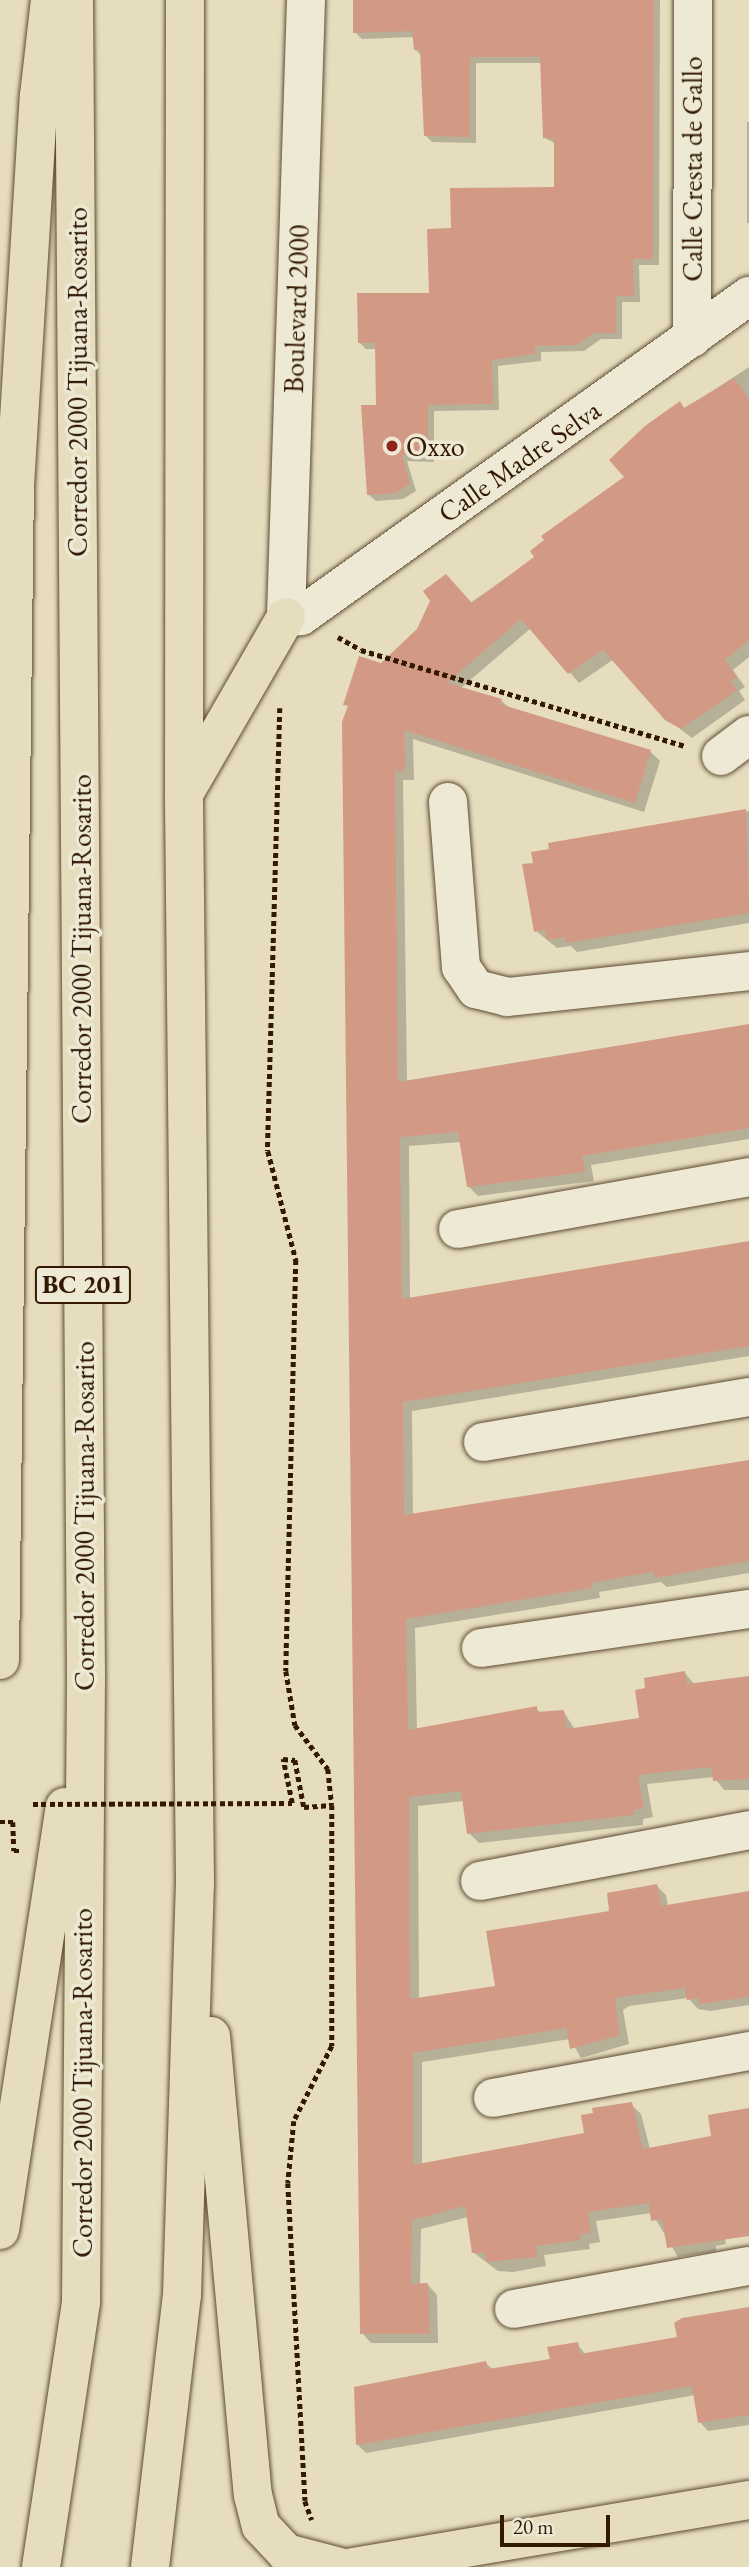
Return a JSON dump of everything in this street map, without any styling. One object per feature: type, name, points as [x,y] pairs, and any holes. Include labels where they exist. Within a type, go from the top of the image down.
[{"type":"main road","points":[[0,1660],[8,483],[39,96],[50,0]]},
{"type":"main road","name":"Corredor 2000 Tijuana-Rosarito","points":[[41,2567],[62,2453],[81,2302],[86,1677],[74,0]]},
{"type":"main road","points":[[150,2567],[182,2294],[195,1885],[192,1835],[184,794],[185,0]]},
{"type":"main road","points":[[184,794],[304,626]]},
{"type":"main road","points":[[0,2230],[86,1677]]},
{"type":"main road","points":[[192,1835],[253,2495],[261,2526],[286,2553],[340,2567]]},
{"type":"main road","points":[[353,2567],[749,2500]]},
{"type":"main road","points":[[642,2519],[749,2528]]},
{"type":"street","name":"Boulevard 2000","points":[[304,626],[306,0]]},
{"type":"street","name":"Calle Cresta de Gallo","points":[[692,338],[693,0]]},
{"type":"street","name":"Calle Madre Selva","points":[[304,626],[749,296]]},
{"type":"street","points":[[448,802],[461,967],[477,989],[507,997],[749,971]]},
{"type":"street","points":[[458,1229],[749,1177]]},
{"type":"street","points":[[483,1442],[749,1397]]},
{"type":"street","points":[[481,1648],[749,1609]]},
{"type":"street","points":[[480,1881],[749,1829]]},
{"type":"street","points":[[493,2098],[749,2051]]},
{"type":"street","points":[[514,2309],[749,2266]]},
{"type":"path","points":[[304,626],[337,637]]},
{"type":"path","points":[[304,626],[337,637],[361,650],[735,746]]},
{"type":"path","points":[[281,699],[268,1151],[296,1260],[286,1671],[295,1725],[328,1769],[332,1805],[332,2046],[294,2121],[288,2183],[305,2501],[317,2533]]},
{"type":"path","points":[[33,1804],[292,1803],[283,1759],[295,1760],[304,1807],[332,1805]]},
{"type":"path","points":[[0,1822],[13,1822]]},
{"type":"building","points":[[353,0],[654,0],[653,259],[633,259],[634,296],[616,296],[616,333],[593,333],[577,345],[535,346],[535,354],[492,360],[493,404],[428,405],[428,456],[402,455],[410,484],[396,493],[367,495],[361,405],[376,405],[375,343],[358,343],[357,293],[429,293],[427,229],[451,228],[450,188],[554,187],[554,139],[543,138],[540,57],[470,57],[470,137],[424,136],[420,50],[414,50],[412,31],[353,33]]},
{"type":"building","points":[[734,378],[749,399],[749,640],[725,660],[737,677],[731,681],[737,690],[681,729],[665,720],[603,650],[568,674],[521,619],[447,683],[502,699],[500,704],[651,750],[635,803],[404,730],[405,771],[395,771],[398,1082],[749,1024],[749,1128],[582,1156],[585,1172],[467,1187],[458,1132],[400,1137],[402,1299],[749,1241],[749,1346],[403,1402],[404,1515],[749,1460],[749,1561],[655,1578],[653,1572],[591,1583],[592,1588],[406,1619],[408,1730],[537,1706],[537,1712],[564,1710],[567,1729],[639,1718],[635,1690],[645,1688],[644,1678],[685,1671],[687,1684],[749,1676],[749,1779],[713,1781],[711,1767],[638,1775],[644,1808],[634,1810],[634,1815],[467,1834],[461,1791],[409,1797],[410,1999],[495,1986],[486,1931],[609,1911],[607,1893],[657,1884],[661,1906],[749,1891],[749,1997],[699,2004],[699,1998],[687,2000],[685,1988],[619,1997],[615,2000],[620,2035],[570,2049],[566,2028],[413,2053],[413,2165],[584,2133],[581,2115],[593,2113],[592,2108],[632,2102],[643,2149],[711,2136],[708,2115],[749,2108],[749,2236],[667,2248],[662,2219],[651,2221],[649,2203],[588,2212],[591,2233],[580,2234],[581,2240],[535,2246],[538,2257],[486,2262],[485,2253],[472,2253],[465,2206],[412,2220],[411,2284],[428,2283],[430,2334],[360,2334],[342,722],[348,706],[343,705],[359,656],[381,663],[417,629],[430,601],[423,591],[446,574],[472,603],[534,557],[530,551],[544,540],[541,536],[624,477],[609,460],[645,426],[680,401],[684,408]]},
{"type":"building","points":[[746,809],[749,913],[566,943],[565,937],[547,940],[545,930],[534,932],[522,864],[533,863],[531,852],[549,849],[548,843]]},
{"type":"building","points":[[749,2307],[749,2415],[698,2423],[692,2386],[356,2445],[354,2387],[486,2361],[488,2369],[550,2359],[547,2347],[578,2342],[580,2354],[677,2337],[674,2323],[682,2318]]},
{"type":"place","name":"Oxxo","points":[[392,446]]}]
